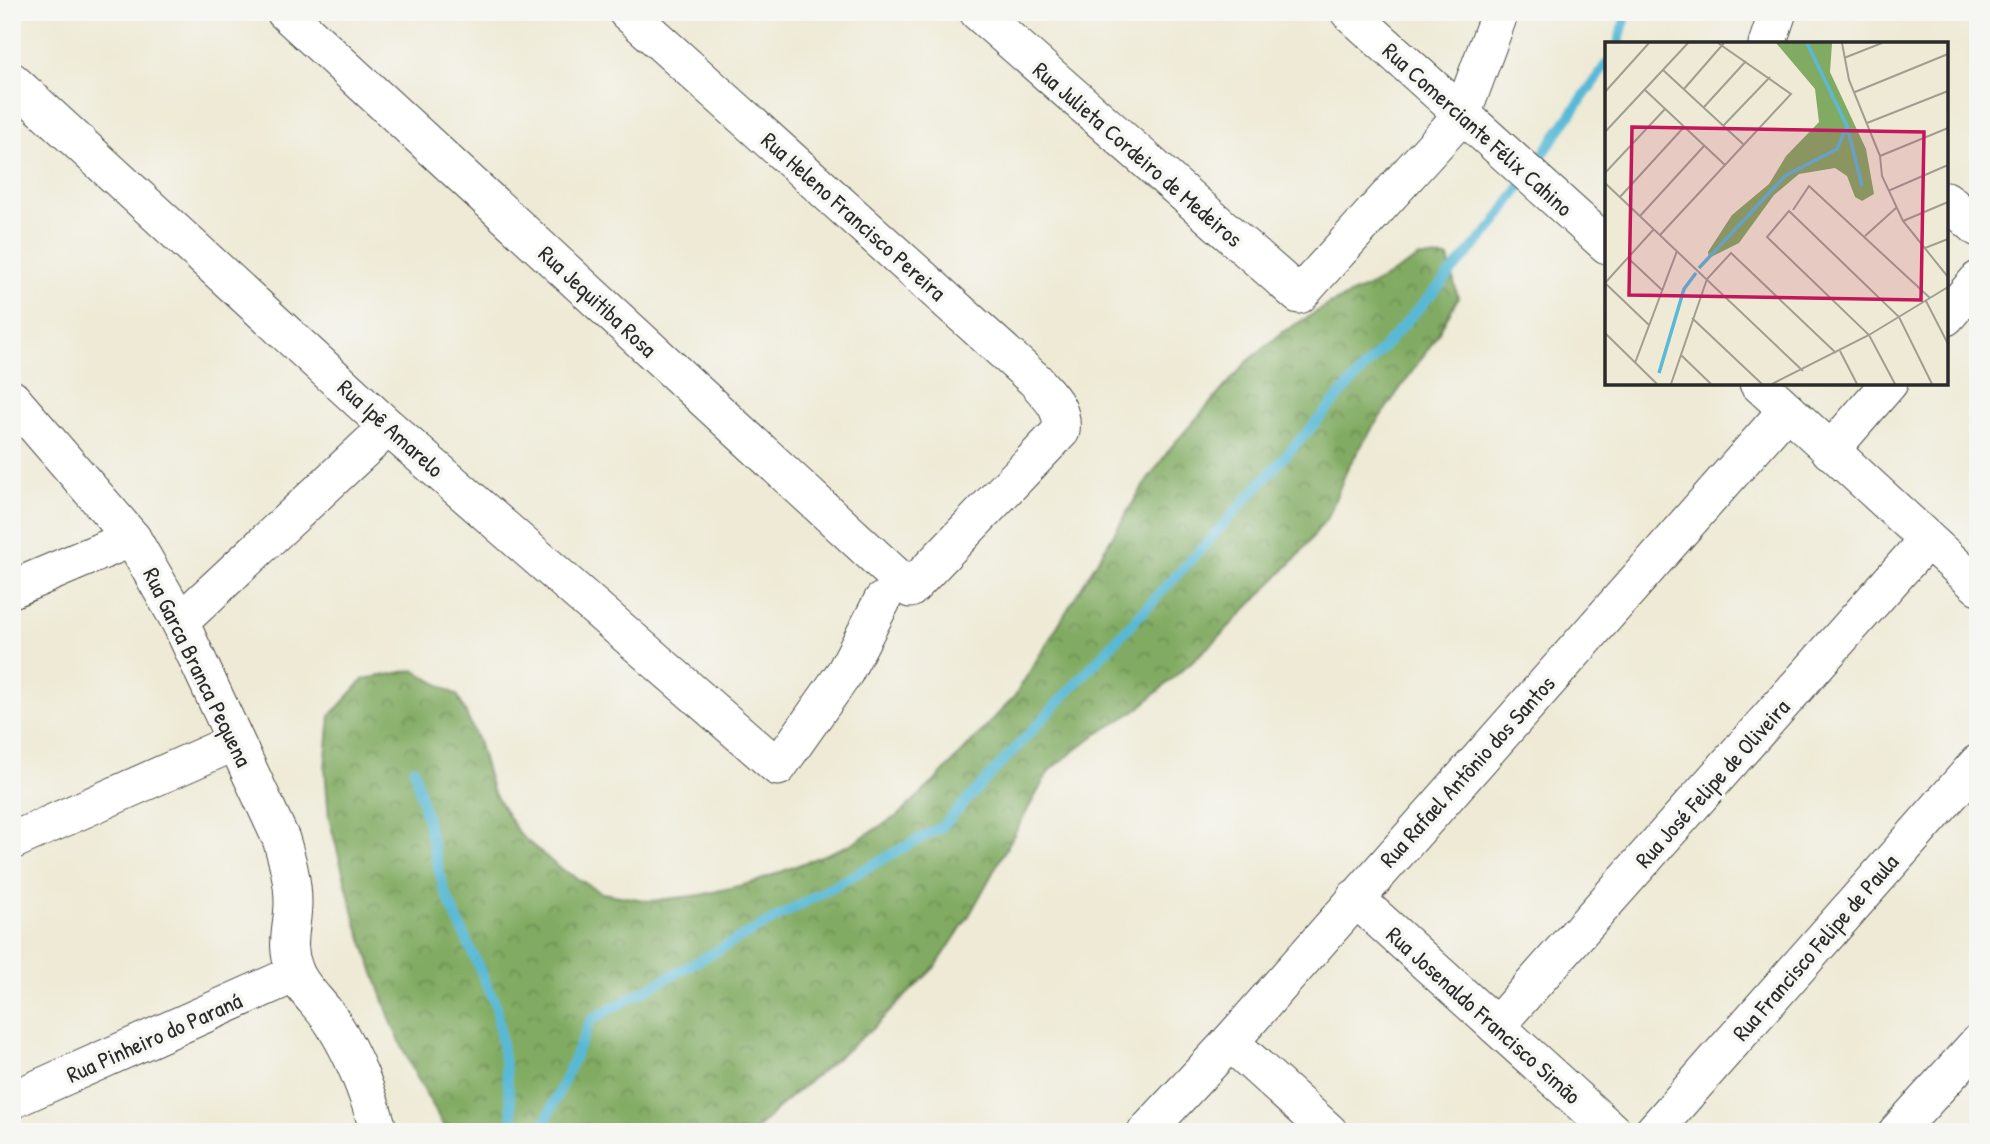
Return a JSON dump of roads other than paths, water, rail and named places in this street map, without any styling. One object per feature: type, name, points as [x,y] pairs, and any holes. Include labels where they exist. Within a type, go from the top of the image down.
[{"type":"street","name":"Rua Jequitiba Rosa","points":[[285,12],[896,595]]},
{"type":"street","name":"Rua Heleno Francisco Pereira","points":[[627,12],[1035,380],[1059,408],[1062,421],[1060,431],[896,595]]},
{"type":"street","name":"Rua Julieta Cordeiro de Medeiros","points":[[978,12],[1299,295],[1462,115]]},
{"type":"street","name":"Rua Comerciante Félix Cahino","points":[[1349,12],[1605,243]]},
{"type":"street","points":[[1462,115],[1500,12]]},
{"type":"street","name":"Rua Ipê Amarelo","points":[[12,81],[388,427],[778,767],[896,595]]},
{"type":"street","points":[[1948,202],[1978,228]]},
{"type":"street","points":[[1948,315],[1978,280]]},
{"type":"street","points":[[1760,385],[1978,586]]},
{"type":"street","points":[[1830,451],[1887,385]]},
{"type":"street","name":"Rua Garca Branca Pequena","points":[[12,399],[132,538],[180,622],[281,839],[289,869],[293,903],[289,929],[290,954],[295,974]]},
{"type":"street","name":"Rua Rafael Antônio dos Santos","points":[[1146,1132],[1230,1042],[1787,410]]},
{"type":"street","points":[[180,622],[388,427]]},
{"type":"street","points":[[12,589],[132,538]]},
{"type":"street","name":"Rua José Felipe de Oliveira","points":[[1496,1026],[1927,540]]},
{"type":"street","points":[[12,841],[235,742]]},
{"type":"street","name":"Rua Francisco Felipe de Paula","points":[[1653,1132],[1978,763]]},
{"type":"street","name":"Rua Josenaldo Francisco Simão","points":[[1355,898],[1612,1132]]},
{"type":"street","points":[[295,974],[332,1020],[352,1053],[379,1132]]},
{"type":"street","name":"Rua Pinheiro do Paraná","points":[[12,1100],[295,974]]},
{"type":"street","points":[[1230,1042],[1329,1132]]},
{"type":"street","points":[[1897,1132],[1978,1043]]},
{"type":"waterway","points":[[1619,42],[1627,12]]},
{"type":"waterway","points":[[1533,168],[1605,66]]},
{"type":"waterway","points":[[541,1132],[591,1020],[943,826],[1204,546],[1493,226],[1524,181]]},
{"type":"waterway","points":[[414,769],[444,890],[496,1005],[515,1132]]}]
